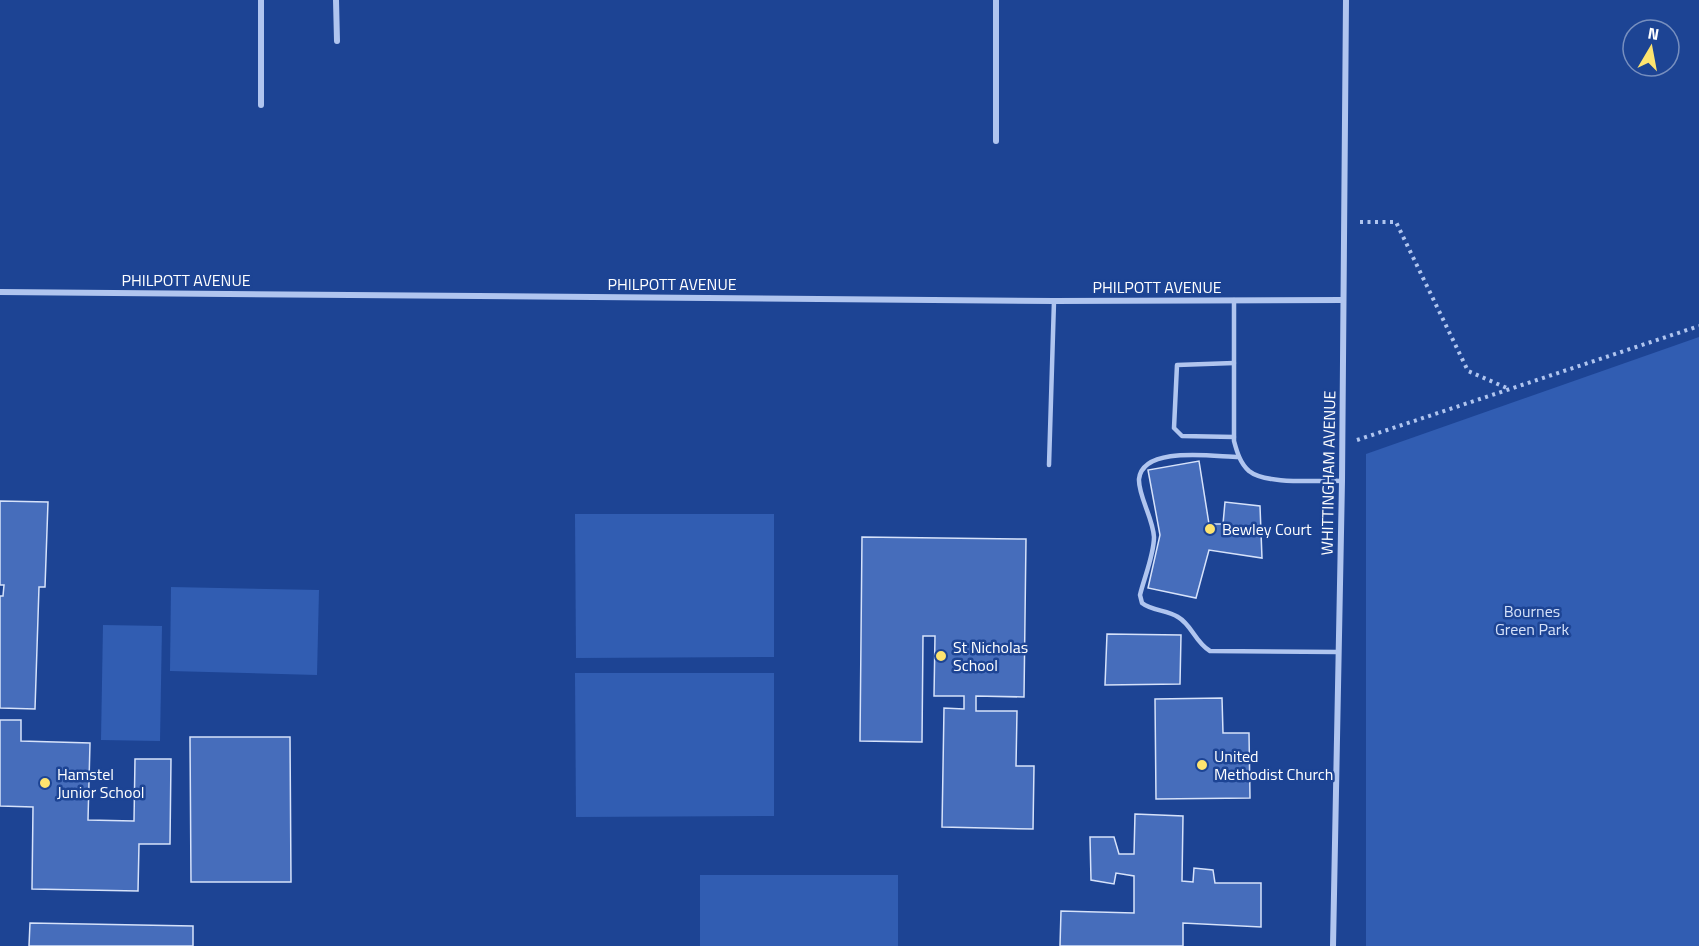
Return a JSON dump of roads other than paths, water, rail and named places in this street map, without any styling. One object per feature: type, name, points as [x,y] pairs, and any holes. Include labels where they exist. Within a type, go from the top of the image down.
[{"type":"street","points":[[261,0],[261,105]]},
{"type":"street","points":[[336,0],[337,41]]},
{"type":"street","points":[[996,0],[996,141]]},
{"type":"street","name":"WHITTINGHAM AVENUE","points":[[1333,946],[1342,481],[1346,0]]},
{"type":"street","name":"PHILPOTT AVENUE","points":[[0,292],[1054,301],[1343,300]]},
{"type":"lane","points":[[1234,300],[1234,437],[1239,457],[1249,471],[1265,477],[1342,481]]},
{"type":"lane","points":[[1049,465],[1054,301]]},
{"type":"lane","points":[[1234,363],[1177,365],[1174,428],[1182,436],[1234,437]]},
{"type":"lane","points":[[1239,457],[1164,456],[1147,465],[1139,478],[1141,491],[1152,517],[1154,540],[1140,596],[1142,603],[1176,616],[1201,646],[1210,651],[1338,652]]},
{"type":"place","name":"Bewley Court","points":[[1210,529]]},
{"type":"place","name":"St Nicholas School","points":[[941,656]]},
{"type":"place","name":"United Methodist Church","points":[[1202,765]]},
{"type":"place","name":"Hamstel Junior School","points":[[45,783]]},
{"type":"park label","name":"Bournes Green Park","points":[[1532,620]]}]
